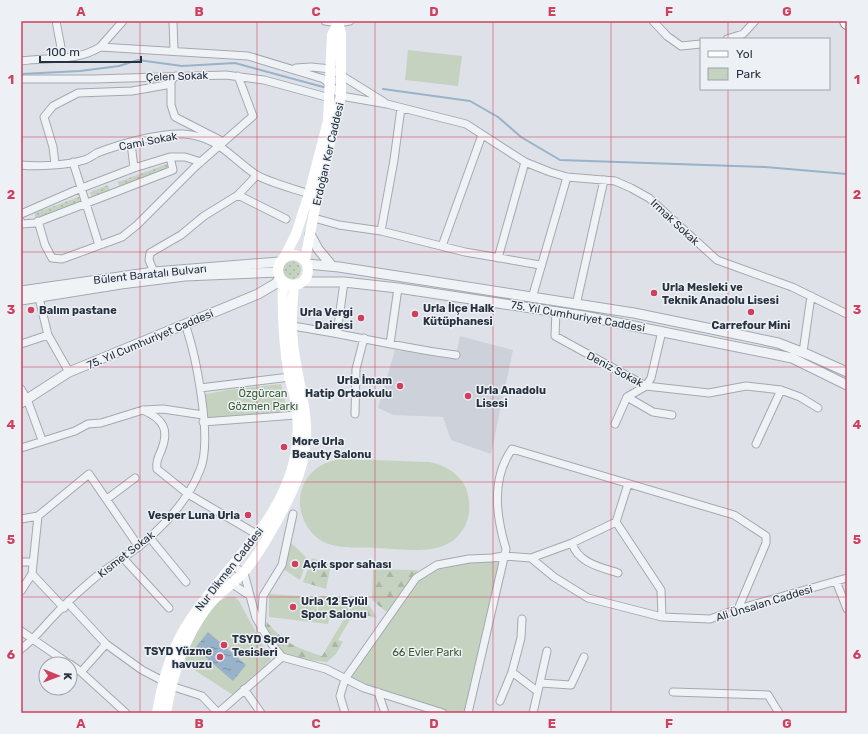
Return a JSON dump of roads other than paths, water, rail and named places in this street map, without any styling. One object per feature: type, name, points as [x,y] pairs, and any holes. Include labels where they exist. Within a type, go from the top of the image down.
[{"type":"main road","name":"Erdoğan Ker Caddesi","points":[[298,284],[308,274],[306,262],[310,234],[341,96],[336,71],[332,36],[338,22]]},
{"type":"main road","name":"Erdoğan Ker Caddesi","points":[[281,270],[296,234],[309,194],[328,121],[330,87],[336,71]]},
{"type":"main road","points":[[298,284],[281,270],[296,255],[306,262]]},
{"type":"main road","name":"Nur Dikmen Caddesi","points":[[166,713],[168,663],[189,620],[258,535],[284,490],[293,466],[297,442],[296,405],[290,377],[286,345],[281,270]]},
{"type":"main road","name":"Nur Dikmen Caddesi","points":[[157,713],[167,683],[192,631],[210,604],[244,573],[286,503],[299,474],[307,436],[305,404],[293,344],[292,326],[298,284]]},
{"type":"street","points":[[56,21],[62,58]]},
{"type":"street","points":[[21,61],[62,58],[90,53],[100,47],[123,21]]},
{"type":"street","points":[[173,21],[174,50]]},
{"type":"street","points":[[324,21],[350,21]]},
{"type":"street","points":[[653,21],[667,36],[681,46],[700,44]]},
{"type":"street","points":[[730,38],[743,34],[755,21]]},
{"type":"street","points":[[100,47],[152,51],[174,50],[248,56],[294,68],[324,79],[330,87],[341,96],[387,104]]},
{"type":"street","points":[[294,68],[311,67],[336,71],[387,104]]},
{"type":"street","points":[[38,222],[45,245],[52,258],[62,259],[122,237],[137,226],[201,162],[253,116],[238,76]]},
{"type":"street","name":"Çelen Sokak","points":[[21,79],[171,81],[238,76],[264,80],[330,98]]},
{"type":"street","points":[[55,164],[53,146],[44,117],[53,106],[78,93],[132,91],[171,81],[171,105],[175,117],[222,143]]},
{"type":"street","name":"Irmak Sokak","points":[[387,104],[466,124],[525,162],[567,177],[615,181],[648,198],[717,260],[792,287],[847,314]]},
{"type":"street","points":[[381,231],[394,160],[401,108]]},
{"type":"street","name":"Cami Sokak","points":[[21,166],[37,166],[85,160],[97,153],[130,143],[183,134],[222,143],[257,175],[309,194]]},
{"type":"street","points":[[442,246],[482,135]]},
{"type":"street","points":[[130,143],[134,168]]},
{"type":"street","points":[[21,214],[134,168],[170,157],[185,157],[201,162]]},
{"type":"street","points":[[21,222],[22,224],[38,222],[173,170],[170,157]]},
{"type":"street","points":[[73,162],[83,188],[99,245]]},
{"type":"street","points":[[498,258],[525,162]]},
{"type":"street","points":[[154,272],[149,260],[150,253],[181,235],[204,216],[238,195],[257,175]]},
{"type":"street","points":[[532,298],[540,265],[567,177]]},
{"type":"street","points":[[576,305],[604,180]]},
{"type":"street","points":[[238,195],[286,219]]},
{"type":"street","points":[[314,218],[339,225],[381,231],[498,258],[540,265]]},
{"type":"street","points":[[310,234],[318,249],[332,266]]},
{"type":"street","name":"75. Yıl Cumhuriyet Caddesi","points":[[306,262],[634,313],[778,343],[803,352],[847,372]]},
{"type":"street","name":"75. Yıl Cumhuriyet Caddesi","points":[[24,401],[69,372],[258,294],[275,284],[281,270]]},
{"type":"street","name":"Bülent Baratalı Bulvarı","points":[[21,291],[154,272],[281,270]]},
{"type":"street","name":"Bülent Baratalı Bulvarı","points":[[21,300],[122,284],[186,276],[281,270]]},
{"type":"street","points":[[337,333],[344,282]]},
{"type":"street","name":"75. Yıl Cumhuriyet Caddesi","points":[[298,284],[344,282],[398,288],[556,311],[792,358],[847,384]]},
{"type":"street","points":[[390,344],[398,288]]},
{"type":"street","points":[[803,352],[811,296]]},
{"type":"street","points":[[39,298],[48,335],[69,372]]},
{"type":"street","name":"Deniz Sokak","points":[[556,311],[555,336],[646,386],[709,393],[746,386],[781,390],[800,397],[818,408]]},
{"type":"street","name":"Kısmet Sokak","points":[[21,649],[33,640],[52,618],[92,580],[150,538],[188,494],[201,469],[204,445],[200,388],[191,341],[185,324]]},
{"type":"street","points":[[292,326],[364,338],[408,349],[456,356]]},
{"type":"street","points":[[615,424],[627,397],[646,386],[651,378],[662,331]]},
{"type":"street","points":[[21,344],[48,335]]},
{"type":"street","points":[[355,414],[356,369],[364,338]]},
{"type":"street","points":[[200,388],[290,377]]},
{"type":"street","points":[[21,389],[24,401],[42,440]]},
{"type":"street","points":[[756,444],[781,390]]},
{"type":"street","points":[[627,397],[653,412],[672,415]]},
{"type":"street","points":[[21,448],[42,440],[75,431],[88,424],[101,423],[143,410],[163,409],[203,418],[296,415]]},
{"type":"street","points":[[143,410],[155,415],[164,425],[165,439],[156,462],[157,469],[188,494],[258,535]]},
{"type":"street","points":[[468,713],[503,556],[506,549],[498,524],[497,496],[503,462],[512,449],[734,515],[766,540],[738,609]]},
{"type":"street","points":[[21,519],[38,516],[89,474],[138,547]]},
{"type":"street","points":[[107,499],[135,478]]},
{"type":"street","points":[[344,713],[340,696],[345,678],[416,578],[437,565],[469,559],[503,556],[531,558],[572,543],[616,522],[628,484]]},
{"type":"street","points":[[261,629],[263,596],[282,565],[293,514]]},
{"type":"street","points":[[21,591],[32,574],[37,539],[38,516]]},
{"type":"street","points":[[616,522],[661,590],[662,617]]},
{"type":"street","points":[[150,538],[186,582]]},
{"type":"street","points":[[572,543],[574,549],[584,560],[618,573]]},
{"type":"street","points":[[122,558],[169,608]]},
{"type":"street","name":"Ali Ünsalan Caddesi","points":[[531,558],[554,577],[588,598],[662,617],[710,619],[738,609],[847,578]]},
{"type":"street","points":[[21,562],[33,562]]},
{"type":"street","points":[[233,566],[244,573],[256,618],[261,629],[282,657],[326,669],[378,692],[443,713]]},
{"type":"street","points":[[32,574],[106,644],[142,670],[167,683],[202,696],[218,713],[282,657]]},
{"type":"street","points":[[223,578],[231,585],[249,595]]},
{"type":"street","points":[[836,581],[847,609]]},
{"type":"street","points":[[500,701],[512,672],[521,638],[522,620]]},
{"type":"street","points":[[21,631],[58,656]]},
{"type":"street","points":[[81,672],[106,644]]},
{"type":"street","points":[[533,713],[547,650]]},
{"type":"street","points":[[540,683],[570,685],[584,657]]},
{"type":"street","points":[[78,670],[126,713]]},
{"type":"street","points":[[512,672],[537,691]]},
{"type":"street","points":[[244,689],[261,713]]},
{"type":"street","points":[[378,692],[385,713]]},
{"type":"street","points":[[673,692],[768,695],[779,713]]},
{"type":"water","name":"TSYD Yüzme havuzu","points":[[208,632],[246,665],[233,681],[195,648]]},
{"type":"waterway","points":[[21,74],[80,71],[119,66],[138,60],[182,66],[235,63],[327,88]]},
{"type":"waterway","points":[[383,89],[470,101],[498,117],[521,137],[560,160],[765,167],[847,174]]},
{"type":"place","name":"Urla Mesleki ve Teknik Anadolu Lisesi","points":[[654,293]]},
{"type":"place","name":"Balım pastane","points":[[31,310]]},
{"type":"place","name":"Carrefour Mini","points":[[751,312]]},
{"type":"place","name":"Urla İlçe Halk Kütüphanesi","points":[[415,314]]},
{"type":"place","name":"Urla Vergi Dairesi","points":[[361,318]]},
{"type":"place","name":"Urla İmam Hatip Ortaokulu","points":[[400,386]]},
{"type":"place","name":"Urla Anadolu Lisesi","points":[[468,396]]},
{"type":"place","name":"More Urla Beauty Salonu","points":[[284,447]]},
{"type":"place","name":"Vesper Luna Urla","points":[[248,515]]},
{"type":"place","name":"Açık spor sahası","points":[[295,564]]},
{"type":"place","name":"Urla 12 Eylül Spor Salonu","points":[[293,607]]},
{"type":"place","name":"TSYD Spor Tesisleri","points":[[224,645]]},
{"type":"place","name":"TSYD Yüzme havuzu","points":[[220,657]]},
{"type":"park label","name":"Özgürcan Gözmen Parkı","points":[[263,399]]},
{"type":"park label","name":"66 Evler Parkı","points":[[427,652]]}]
